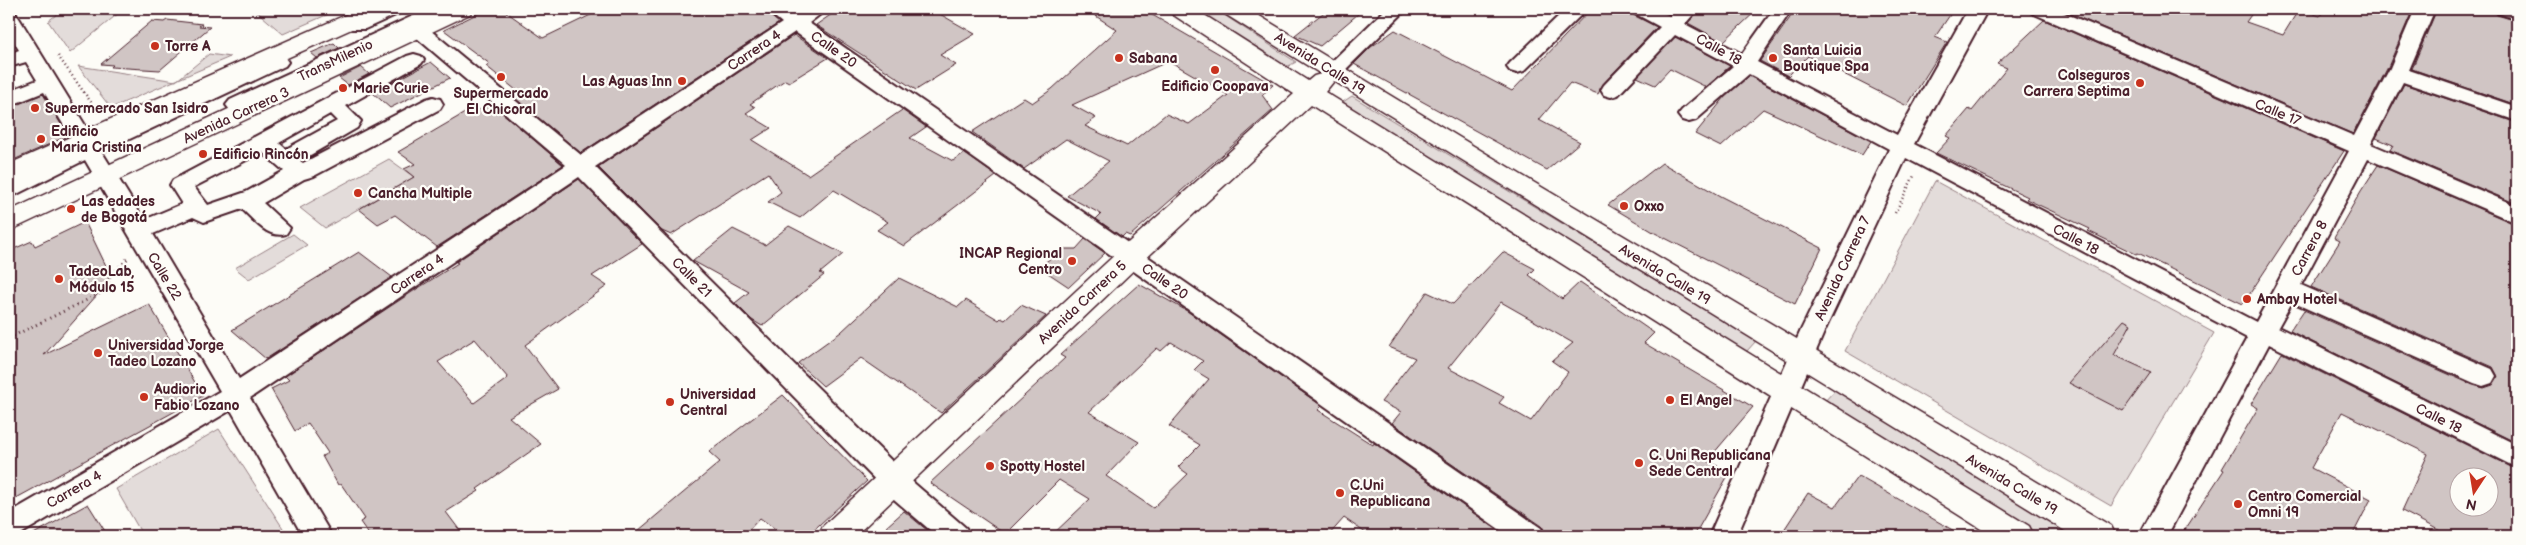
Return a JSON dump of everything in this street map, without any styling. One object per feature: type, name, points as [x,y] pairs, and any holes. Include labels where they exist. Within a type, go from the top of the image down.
[{"type":"main road","points":[[9,174],[86,145],[377,9]]},
{"type":"main road","name":"Avenida Carrera 3","points":[[9,222],[103,173],[462,9]]},
{"type":"main road","points":[[1180,9],[1310,93],[2018,536]]},
{"type":"main road","name":"Avenida Calle 19","points":[[1233,9],[1332,72],[2100,536]]},
{"type":"main road","name":"Avenida Carrera 5","points":[[834,536],[1130,257],[1332,72]]},
{"type":"street","name":"TransMilenio","points":[[9,190],[86,145],[393,9]]},
{"type":"street","name":"TransMilenio","points":[[9,212],[103,173],[443,9]]},
{"type":"street","name":"Calle 20","points":[[775,9],[1531,536]]},
{"type":"street","name":"Carrera 4","points":[[9,527],[235,395],[817,9]]},
{"type":"street","points":[[1332,72],[1397,9]]},
{"type":"street","points":[[1518,67],[1576,9]]},
{"type":"street","name":"Calle 18","points":[[1641,9],[1681,17],[1747,65],[2241,326],[2261,334],[2276,336],[2517,457]]},
{"type":"street","name":"Avenida Carrera 7","points":[[1724,536],[1801,357],[1901,146],[1978,9]]},
{"type":"street","name":"Calle 17","points":[[2039,9],[2517,215]]},
{"type":"street","name":"Carrera 8","points":[[2153,536],[2360,153],[2359,147],[2392,67],[2425,9]]},
{"type":"street","points":[[2504,9],[2517,13]]},
{"type":"street","points":[[1611,90],[1681,17]]},
{"type":"street","name":"Calle 22","points":[[9,18],[103,173],[136,242],[235,395],[318,536]]},
{"type":"street","name":"Calle 21","points":[[418,30],[581,166],[894,480],[956,536]]},
{"type":"street","points":[[9,61],[30,53]]},
{"type":"street","points":[[278,228],[249,201],[243,200],[207,214],[196,207],[181,185],[414,60]]},
{"type":"street","points":[[1689,115],[1747,65]]},
{"type":"street","points":[[2392,67],[2517,114]]},
{"type":"street","points":[[9,88],[45,78]]},
{"type":"street","points":[[9,99],[45,78]]},
{"type":"street","points":[[264,142],[291,166],[311,170],[433,104]]},
{"type":"street","points":[[249,201],[291,166],[349,123],[350,121],[335,107],[329,107]]},
{"type":"street","points":[[136,242],[196,207]]},
{"type":"street","points":[[2286,289],[2483,376]]},
{"type":"lane","points":[[1747,65],[1750,56],[1783,10]]},
{"type":"path","points":[[57,55],[102,116]]},
{"type":"path","points":[[9,338],[99,294],[108,286],[111,276],[136,242]]},
{"type":"shaded area","points":[[64,9],[106,9],[120,12],[70,53],[48,21]]},
{"type":"shaded area","points":[[254,9],[340,9],[283,34]]},
{"type":"shaded area","points":[[1191,9],[1215,9],[1296,62],[1283,69]]},
{"type":"shaded area","points":[[209,54],[230,57],[178,79]]},
{"type":"shaded area","points":[[78,66],[175,81],[111,108]]},
{"type":"shaded area","points":[[1352,96],[1756,341],[1746,352],[1340,104]]},
{"type":"shaded area","name":"Cancha Multiple","points":[[389,159],[414,177],[325,228],[300,208]]},
{"type":"shaded area","points":[[1935,181],[2214,333],[2111,506],[1845,351]]},
{"type":"shaded area","points":[[293,234],[307,245],[249,279],[235,268]]},
{"type":"shaded area","points":[[1835,390],[2076,536],[2041,536],[1823,403]]},
{"type":"shaded area","points":[[219,429],[288,536],[143,536],[116,489]]},
{"type":"building","points":[[487,9],[502,9],[543,38],[603,9],[762,9],[779,23],[581,153],[510,94],[516,90],[486,66],[490,64],[444,30]]},
{"type":"building","points":[[839,9],[931,9],[975,34],[940,55],[956,65],[916,90],[816,25]]},
{"type":"building","points":[[1085,9],[1142,9],[1273,85],[1262,95],[1273,110],[1130,236],[1125,234],[1122,237],[1096,219],[1101,214],[1067,196],[1109,161],[1066,139],[1024,169],[972,132],[1024,98],[1032,103],[1052,89],[1117,30]],"holes":[[[1169,61],[1228,95],[1189,124],[1166,114],[1127,146],[1085,126],[1096,118],[1072,105]]]},
{"type":"building","points":[[1328,9],[1364,9],[1320,46],[1295,35]]},
{"type":"building","points":[[1591,9],[1629,9],[1633,15],[1657,27],[1603,84],[1598,94],[1570,83],[1539,120],[1580,142],[1547,170],[1354,64],[1371,47],[1395,30],[1512,91]]},
{"type":"building","points":[[1700,9],[1758,9],[1723,42],[1688,23]]},
{"type":"building","points":[[1796,9],[1954,9],[1935,37],[1947,42],[1907,106],[1808,56],[1788,76],[1760,61]]},
{"type":"building","points":[[2059,9],[2255,9],[2246,22],[2283,35],[2299,9],[2320,16],[2326,9],[2413,9],[2388,67],[2353,134]]},
{"type":"building","points":[[2437,9],[2493,9],[2497,15],[2517,21],[2517,105],[2412,69]]},
{"type":"building","name":"Torre A","points":[[167,20],[202,24],[199,26],[210,27],[160,70],[111,67],[113,65],[101,64],[152,21],[164,22]]},
{"type":"building","points":[[2044,20],[2344,151],[2243,304],[2088,231],[2090,229],[2026,199],[2028,197],[1936,153],[1950,138],[1946,136],[1969,109],[1972,111],[2007,68],[1997,64]]},
{"type":"building","points":[[794,35],[828,58],[789,82],[785,80],[750,104],[755,107],[746,113],[771,128],[752,140],[808,175],[902,110],[926,127],[910,138],[953,161],[964,153],[996,176],[904,246],[877,230],[888,222],[834,190],[800,218],[768,202],[781,192],[768,173],[671,235],[662,231],[598,167]]},
{"type":"building","points":[[1675,37],[1730,66],[1706,87],[1670,69],[1655,85],[1637,77]]},
{"type":"building","points":[[334,43],[339,48],[317,58],[311,53]]},
{"type":"building","points":[[431,62],[450,78],[390,108],[373,93]]},
{"type":"building","points":[[361,67],[369,74],[348,85],[339,78]]},
{"type":"building","points":[[1749,76],[1871,141],[1862,155],[1763,109],[1721,147],[1695,134],[1725,97]]},
{"type":"building","points":[[2404,84],[2517,123],[2517,204],[2390,150],[2393,145],[2376,138]]},
{"type":"building","points":[[43,94],[68,136],[9,162],[9,108]]},
{"type":"building","points":[[492,104],[563,165],[437,247],[395,215],[378,224],[359,209],[414,177],[404,169],[415,164],[398,152],[475,107],[480,110]]},
{"type":"building","points":[[1662,163],[1720,196],[1822,248],[1795,304],[1655,233],[1608,205]]},
{"type":"building","points":[[2378,165],[2517,225],[2517,443],[2290,331],[2304,310],[2473,385],[2484,388],[2493,385],[2498,377],[2493,367],[2311,287],[2340,241],[2334,238]]},
{"type":"building","points":[[579,179],[642,244],[592,276],[607,286],[525,345],[558,389],[509,417],[541,444],[477,489],[479,491],[446,512],[464,536],[370,536],[360,522],[365,519],[341,484],[338,485],[322,456],[328,453],[308,423],[295,431],[271,389],[289,380],[285,376],[458,263],[456,262]],"holes":[[[475,339],[508,378],[474,403],[438,362]]]},
{"type":"building","points":[[85,222],[110,274],[105,286],[44,355],[149,304],[203,396],[9,502],[9,251],[32,241],[35,246]]},
{"type":"building","points":[[789,226],[843,254],[820,273],[824,275],[762,326],[752,320],[735,303],[749,292],[693,261],[733,229],[765,245]]},
{"type":"building","name":"INCAP Regional Centro","points":[[1085,239],[1105,253],[1069,287],[1039,267],[1063,249],[1076,249]]},
{"type":"building","points":[[359,252],[392,277],[266,359],[232,330]]},
{"type":"building","points":[[1503,252],[1535,269],[1529,275],[1562,299],[1580,282],[1654,333],[1644,343],[1753,407],[1707,461],[1730,472],[1694,536],[1547,536],[1542,526],[1392,423],[1401,412],[1381,402],[1415,358],[1389,347],[1427,292],[1453,304]],"holes":[[[1501,302],[1573,343],[1552,361],[1568,372],[1531,421],[1499,403],[1504,397],[1448,368]]]},
{"type":"building","points":[[899,278],[958,307],[966,300],[999,320],[1001,318],[1005,320],[1021,305],[1046,316],[941,413],[861,358],[823,386],[798,363],[841,332]]},
{"type":"building","points":[[1139,284],[1187,311],[1322,406],[1318,410],[1373,445],[1374,443],[1506,536],[1370,536],[1344,518],[1328,536],[1051,536],[1090,499],[1059,480],[1005,534],[930,483],[1065,358],[1060,355]],"holes":[[[1171,342],[1203,361],[1194,370],[1209,379],[1169,426],[1200,445],[1178,467],[1188,474],[1153,508],[1106,476],[1139,442],[1089,412],[1157,348],[1161,351]]]},
{"type":"building","points":[[2124,320],[2131,324],[2114,355],[2151,372],[2123,411],[2069,383]]},
{"type":"building","points":[[2282,353],[2517,470],[2517,536],[2450,536],[2402,511],[2428,454],[2342,412],[2311,468],[2371,499],[2352,536],[2181,536],[2224,470],[2222,469],[2258,408],[2251,404]]},
{"type":"building","name":"Universidad Central","points":[[783,395],[867,481],[807,536],[785,536],[760,518],[743,536],[632,536],[720,462],[709,452]]},
{"type":"building","points":[[1858,476],[1963,536],[1780,536],[1808,493],[1835,507]]},
{"type":"building","points":[[88,504],[108,536],[30,536]]},
{"type":"building","points":[[904,511],[934,536],[876,536]]},
{"type":"place","name":"Torre A","points":[[155,46]]},
{"type":"place","name":"Sabana","points":[[1119,58]]},
{"type":"place","name":"Santa Luicia Boutique Spa","points":[[1773,58]]},
{"type":"place","name":"Edificio Coopava","points":[[1215,70]]},
{"type":"place","name":"Supermercado El Chicoral","points":[[501,77]]},
{"type":"place","name":"Las Aguas Inn","points":[[682,81]]},
{"type":"place","name":"Colseguros Carrera Septima","points":[[2140,83]]},
{"type":"place","name":"Marie Curie","points":[[343,88]]},
{"type":"place","name":"Supermercado San Isidro","points":[[35,108]]},
{"type":"place","name":"Edificio Maria Cristina","points":[[41,139]]},
{"type":"place","name":"Edificio Rincón","points":[[203,154]]},
{"type":"place","name":"Cancha Multiple","points":[[358,193]]},
{"type":"place","name":"Oxxo","points":[[1624,206]]},
{"type":"place","name":"Las edades de Bogotá","points":[[71,209]]},
{"type":"place","name":"INCAP Regional Centro","points":[[1072,261]]},
{"type":"place","name":"TadeoLab, Módulo 15","points":[[59,279]]},
{"type":"place","name":"Ambay Hotel","points":[[2247,299]]},
{"type":"place","name":"Universidad Jorge Tadeo Lozano","points":[[98,353]]},
{"type":"place","name":"Audiorio Fabio Lozano","points":[[144,397]]},
{"type":"place","name":"El Angel","points":[[1670,400]]},
{"type":"place","name":"Universidad Central","points":[[670,402]]},
{"type":"place","name":"C. Uni Republicana Sede Central","points":[[1639,463]]},
{"type":"place","name":"Spotty Hostel","points":[[990,466]]},
{"type":"place","name":"C.Uni Republicana","points":[[1340,493]]},
{"type":"place","name":"Centro Comercial Omni 19","points":[[2238,504]]}]
